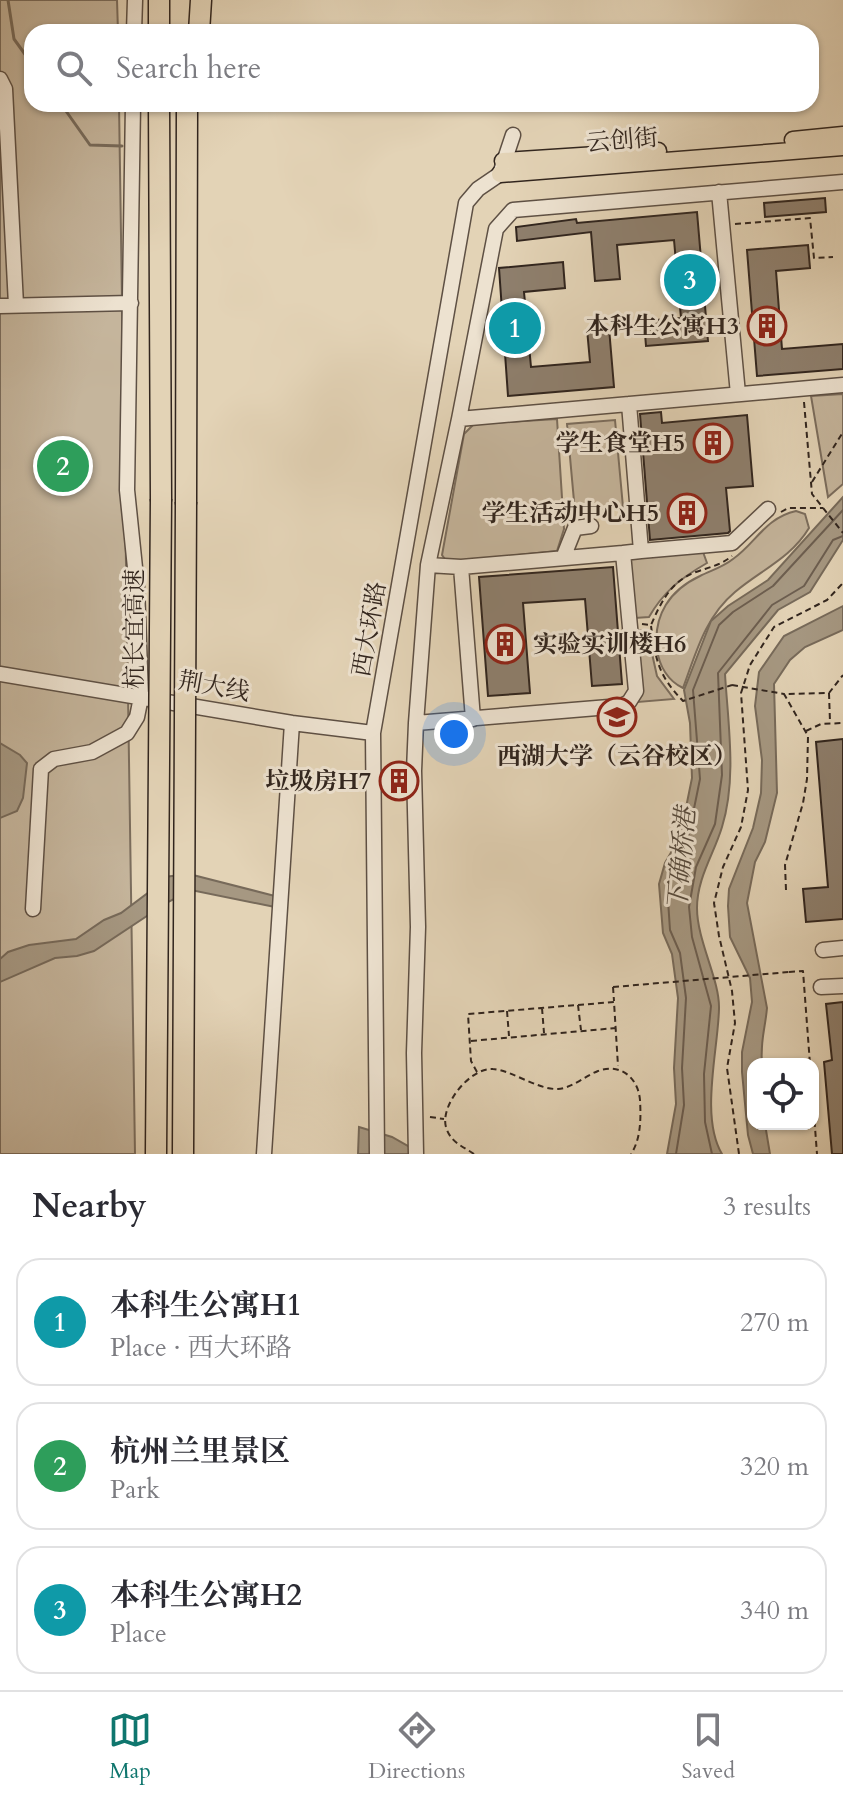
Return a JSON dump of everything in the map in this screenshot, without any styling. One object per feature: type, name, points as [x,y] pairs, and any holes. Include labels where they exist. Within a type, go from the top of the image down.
[{"type":"highway","points":[[159,0],[159,24]]},
{"type":"highway","points":[[188,0],[188,24]]},
{"type":"highway","points":[[200,24],[201,0]]},
{"type":"highway","name":"杭长宜高速","points":[[156,1154],[161,499],[159,112]]},
{"type":"highway","name":"杭长宜高速","points":[[183,1154],[187,112]]},
{"type":"highway","points":[[185,314],[196,112]]},
{"type":"main road","name":"云创街","points":[[502,168],[843,135]]},
{"type":"main road","name":"云创街","points":[[502,168],[843,147]]},
{"type":"street","points":[[134,24],[135,0]]},
{"type":"street","points":[[0,79],[5,89],[16,305]]},
{"type":"street","points":[[33,909],[41,769],[54,759],[92,752],[127,733],[137,717],[141,697],[137,587],[127,490],[133,112]]},
{"type":"street","name":"西大环路","points":[[377,1154],[373,733],[466,203],[502,168],[513,135]]},
{"type":"street","points":[[416,1154],[423,1119],[414,1053],[418,927],[414,771],[428,565],[496,229],[513,210],[843,182]]},
{"type":"street","points":[[719,192],[738,394]]},
{"type":"street","points":[[0,306],[131,303]]},
{"type":"street","points":[[459,419],[843,385]]},
{"type":"street","points":[[629,404],[641,551]]},
{"type":"street","points":[[428,565],[461,567],[732,543],[773,511]]},
{"type":"street","points":[[563,558],[575,528],[591,526]]},
{"type":"street","points":[[416,723],[621,706],[629,702],[636,691],[623,553]]},
{"type":"street","points":[[461,567],[473,719]]},
{"type":"street","name":"荆大线","points":[[0,674],[292,723],[373,733]]},
{"type":"street","points":[[264,1154],[292,723]]},
{"type":"street","points":[[823,950],[843,948]]},
{"type":"street","points":[[821,987],[843,986]]},
{"type":"path","points":[[722,226],[810,218],[814,258],[833,257]]},
{"type":"path","points":[[802,389],[814,497],[843,533]]},
{"type":"path","points":[[811,484],[843,432]]},
{"type":"path","points":[[773,511],[823,508]]},
{"type":"path","points":[[737,552],[724,562],[682,579],[661,601],[651,625],[656,665],[668,685],[683,701],[732,685],[784,694],[829,693]]},
{"type":"path","points":[[739,1154],[727,1068],[735,1023],[732,991],[714,903],[723,867],[741,827],[748,790],[741,693],[750,665],[774,627],[827,600],[843,583]]},
{"type":"path","points":[[629,621],[651,625]]},
{"type":"path","points":[[830,723],[829,693],[843,675]]},
{"type":"path","points":[[784,694],[808,736],[807,779],[785,865],[786,890]]},
{"type":"path","points":[[805,731],[821,724],[843,723]]},
{"type":"path","points":[[618,1068],[613,987],[803,971],[810,1058]]},
{"type":"path","points":[[478,1073],[471,1061],[468,1014],[614,1002]]},
{"type":"path","points":[[578,1005],[581,1031]]},
{"type":"path","points":[[542,1008],[544,1034]]},
{"type":"path","points":[[507,1011],[509,1037]]},
{"type":"path","points":[[470,1041],[616,1028]]},
{"type":"path","points":[[474,1154],[454,1142],[445,1128],[445,1111],[451,1098],[478,1073],[493,1069],[558,1089],[598,1071],[618,1068],[630,1074],[639,1092],[641,1119],[631,1154]]},
{"type":"path","points":[[423,1119],[445,1120]]},
{"type":"path","points":[[815,1130],[817,1154]]},
{"type":"shaded area","points":[[0,0],[117,0],[118,24],[24,24],[24,112],[119,112],[135,1154],[0,1154]]},
{"type":"shaded area","points":[[843,394],[843,484],[828,497],[811,396]]},
{"type":"shaded area","points":[[557,419],[564,529],[557,551],[447,562],[442,555],[464,434],[474,424]]},
{"type":"shaded area","points":[[615,420],[623,507],[575,512],[567,424]]},
{"type":"shaded area","points":[[796,511],[805,514],[809,528],[785,556],[725,602],[703,636],[683,688],[678,685],[665,672],[656,637],[661,615],[672,596],[689,582],[729,562],[776,519]]},
{"type":"shaded area","points":[[703,552],[707,563],[674,586],[649,617],[635,618],[630,558]]},
{"type":"shaded area","points":[[636,630],[647,631],[657,676],[674,699],[638,702]]},
{"type":"water","name":"下确桥港","points":[[843,497],[843,540],[810,592],[778,610],[725,674],[730,751],[727,808],[700,886],[697,908],[718,998],[711,1103],[712,1122],[722,1154],[667,1154],[676,1104],[674,1068],[678,998],[672,954],[663,933],[659,884],[665,863],[680,837],[692,778],[690,723],[684,690],[711,621],[768,580]]},
{"type":"water","points":[[843,606],[843,630],[805,647],[790,660],[774,684],[777,793],[765,842],[755,862],[747,903],[767,1008],[762,1058],[747,1058],[747,1124],[742,1052],[752,1002],[750,978],[730,937],[729,889],[753,828],[761,793],[762,760],[755,706],[759,672],[784,636]]},
{"type":"water","points":[[0,743],[27,763],[23,798],[17,811],[0,818]]},
{"type":"water","points":[[189,874],[275,896],[275,907],[191,890],[94,951],[55,958],[0,982],[0,959],[8,952],[29,945],[76,939],[104,920],[121,913],[164,877]]},
{"type":"water","points":[[359,1127],[392,1137],[422,1154],[358,1154]]},
{"type":"water","points":[[748,1130],[766,1130],[770,1154],[753,1154]]},
{"type":"building","points":[[825,198],[826,212],[765,217],[764,203]]},
{"type":"building","points":[[697,212],[708,341],[646,346],[644,321],[681,318],[674,240],[617,245],[620,279],[595,281],[591,232],[517,241],[516,227],[576,219],[577,223]]},
{"type":"building","name":"本科生公寓H3","points":[[808,245],[810,268],[776,271],[782,349],[843,344],[843,369],[757,376],[747,250]]},
{"type":"building","points":[[563,262],[565,288],[524,292],[531,367],[590,362],[587,329],[609,328],[614,387],[508,396],[499,268]]},
{"type":"building","points":[[661,412],[662,423],[747,415],[753,486],[726,488],[728,533],[650,540],[640,414]]},
{"type":"building","name":"实验实训楼H6","points":[[613,567],[622,684],[592,686],[585,599],[523,603],[530,693],[488,696],[479,577]]},
{"type":"building","points":[[843,739],[843,919],[806,922],[803,889],[828,887],[816,742]]},
{"type":"building","name":"垃圾房H7","points":[[392,763],[404,763],[405,799],[393,799]]},
{"type":"building","points":[[843,1002],[843,1154],[832,1154],[824,1062],[832,1060],[826,1004]]},
{"type":"waterway","points":[[8,0],[14,39],[24,53]]},
{"type":"waterway","points":[[67,112],[90,145],[122,146]]},
{"type":"place","name":"本科生公寓H2","points":[[690,280]]},
{"type":"place","name":"本科生公寓H3","points":[[767,326]]},
{"type":"place","name":"本科生公寓H1","points":[[515,328]]},
{"type":"place","name":"学生食堂H5","points":[[713,443]]},
{"type":"place","name":"杭州兰里景区","points":[[63,466]]},
{"type":"place","name":"学生活动中心H5","points":[[687,513]]},
{"type":"place","name":"实验实训楼H6","points":[[505,644]]},
{"type":"place","name":"西湖大学（云谷校区）","points":[[617,717]]},
{"type":"place","name":"垃圾房H7","points":[[399,781]]}]
